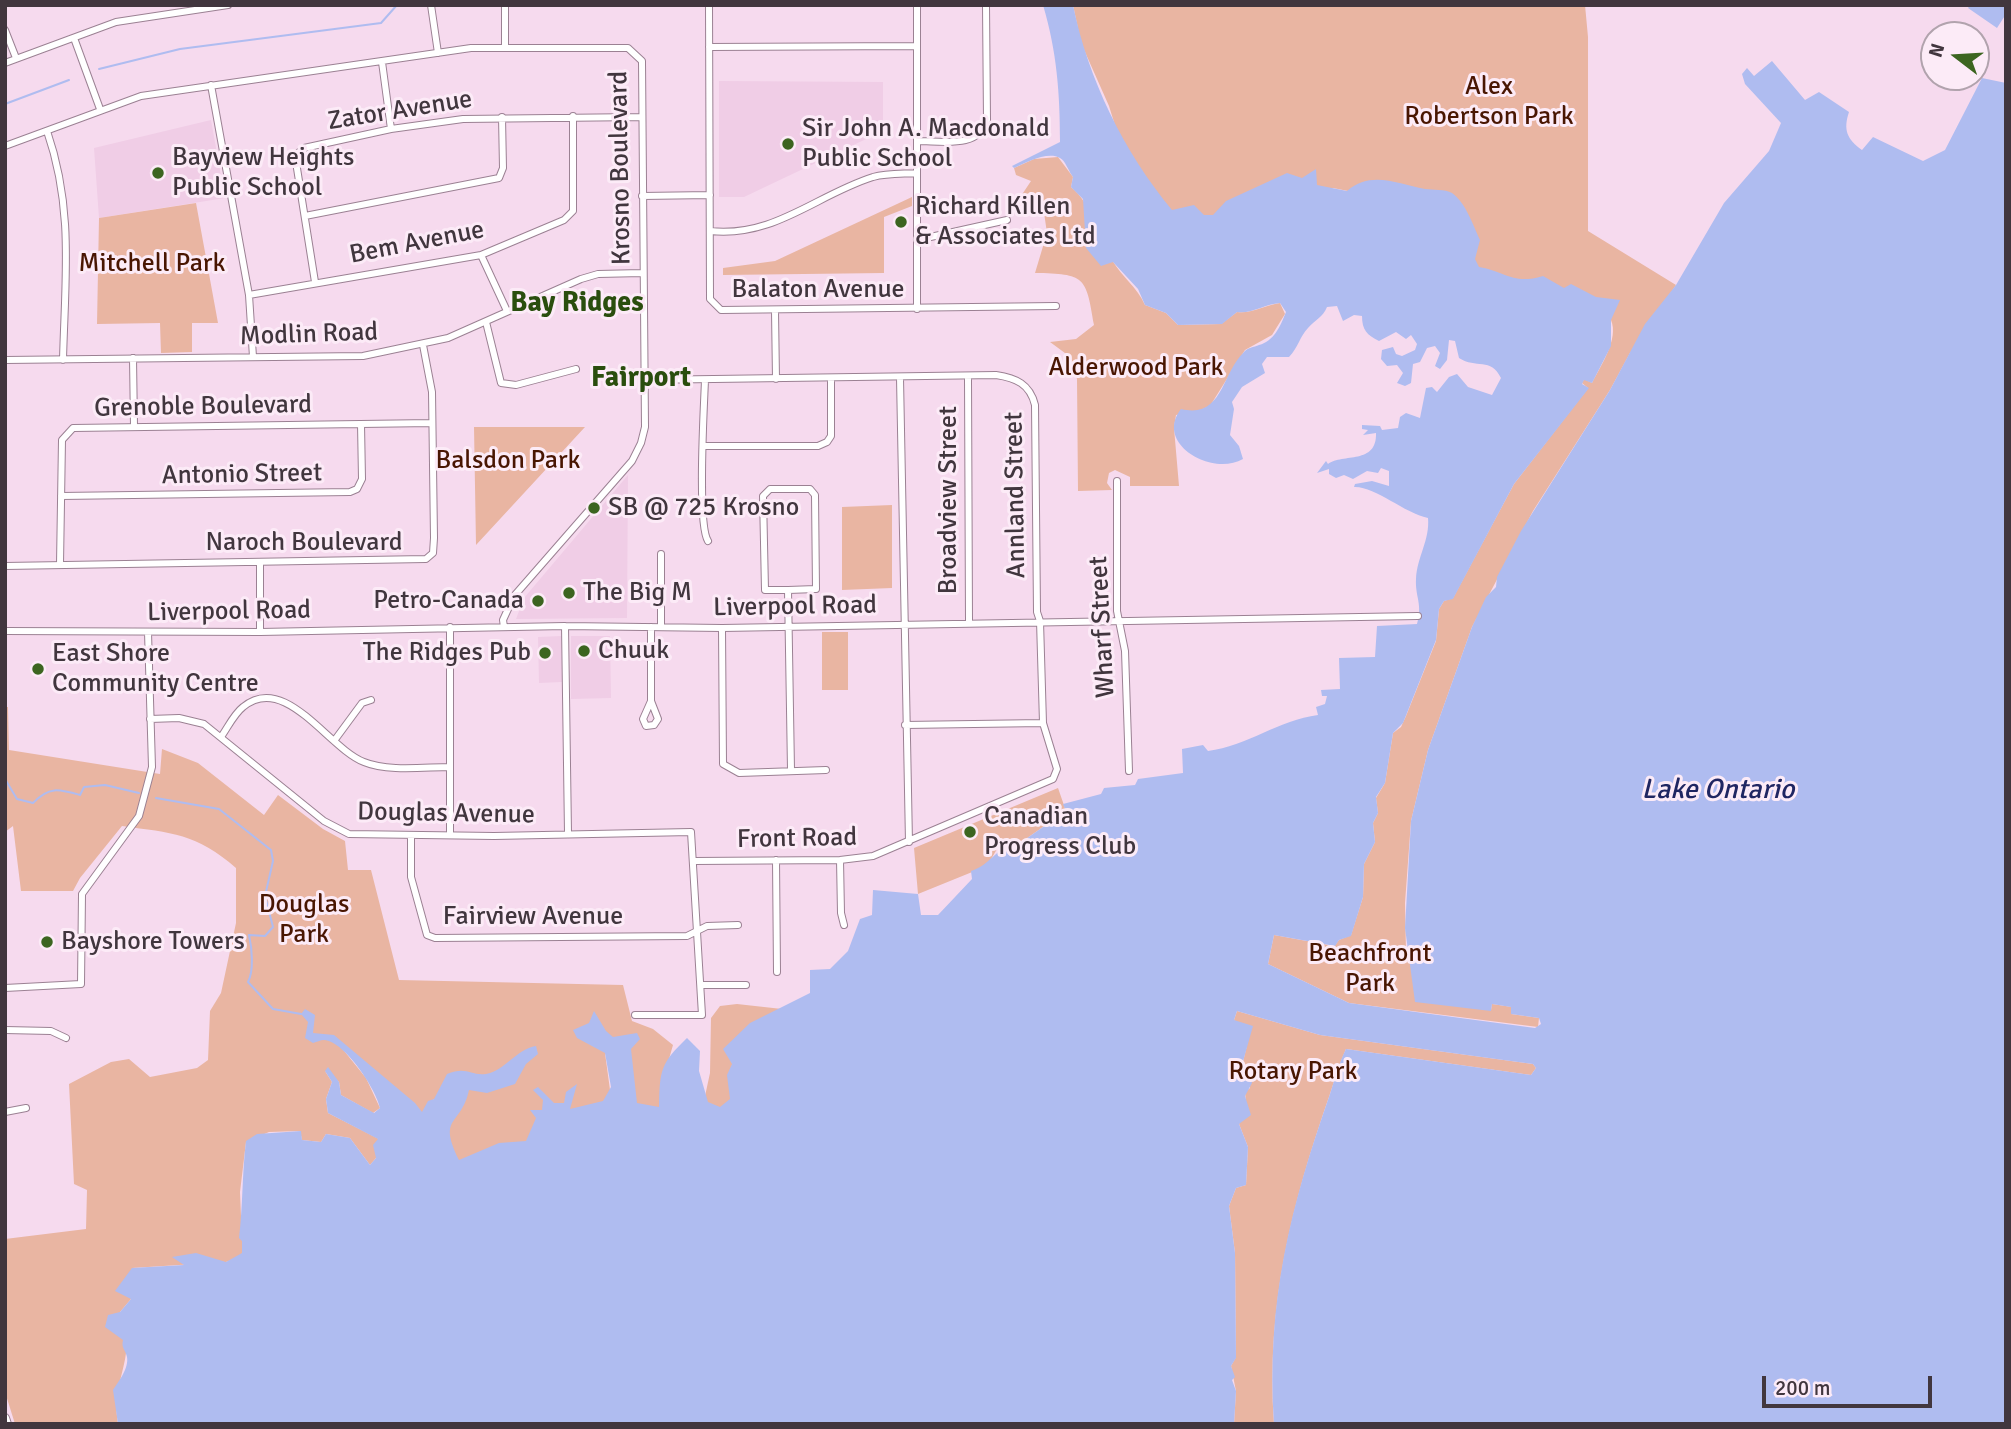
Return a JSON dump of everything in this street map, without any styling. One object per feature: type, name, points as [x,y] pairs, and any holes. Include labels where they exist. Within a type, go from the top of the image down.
[{"type":"main road","points":[[5,1418],[7,1424]]},
{"type":"street","points":[[5,63],[116,22],[228,5]]},
{"type":"street","points":[[431,5],[438,53]]},
{"type":"street","points":[[505,5],[505,47]]},
{"type":"street","name":"Balaton Avenue","points":[[709,5],[710,299],[714,306],[721,310],[775,311],[1056,306]]},
{"type":"street","points":[[917,5],[917,309]]},
{"type":"street","points":[[917,141],[973,140],[984,132],[987,120],[986,5]]},
{"type":"street","points":[[5,30],[16,58]]},
{"type":"street","points":[[74,38],[100,109]]},
{"type":"street","points":[[709,47],[916,46]]},
{"type":"street","name":"Krosno Boulevard","points":[[5,146],[141,96],[438,53],[505,47],[628,48],[642,61],[645,427],[632,461],[514,596],[503,620],[504,627]]},
{"type":"street","points":[[382,62],[391,129]]},
{"type":"street","points":[[211,86],[249,295],[253,357]]},
{"type":"street","name":"Bem Avenue","points":[[249,295],[481,255],[564,220],[573,211],[573,116]]},
{"type":"street","points":[[305,216],[499,178],[503,168],[502,117]]},
{"type":"street","name":"Zator Avenue","points":[[315,282],[296,162],[298,153],[310,145],[391,129],[502,117],[641,117]]},
{"type":"street","points":[[47,131],[57,159],[66,206],[63,360]]},
{"type":"street","points":[[710,231],[741,232],[764,228],[876,176],[917,173]]},
{"type":"street","points":[[642,196],[710,195]]},
{"type":"street","points":[[917,240],[1007,220]]},
{"type":"street","points":[[481,255],[507,311]]},
{"type":"street","name":"Modlin Road","points":[[5,360],[363,356],[423,345],[486,322],[581,279],[598,274],[642,273]]},
{"type":"street","points":[[775,311],[776,379]]},
{"type":"street","points":[[486,322],[501,383],[516,385],[576,369]]},
{"type":"street","name":"Naroch Boulevard","points":[[5,566],[426,559],[433,553],[432,392],[423,345]]},
{"type":"street","points":[[133,358],[134,426]]},
{"type":"street","name":"Broadview Street","points":[[968,377],[969,622]]},
{"type":"street","name":"Annland Street","points":[[643,380],[1012,377],[1032,393],[1035,405],[1037,612],[1040,621],[1043,723],[1055,755],[1057,769],[1053,779]]},
{"type":"street","points":[[704,446],[818,446],[827,442],[831,436],[831,378]]},
{"type":"street","points":[[900,378],[909,842]]},
{"type":"street","points":[[705,380],[704,535],[708,541]]},
{"type":"street","name":"Grenoble Boulevard","points":[[60,565],[62,440],[65,433],[73,428],[432,423]]},
{"type":"street","name":"Antonio Street","points":[[61,496],[350,492],[357,489],[362,479],[361,424]]},
{"type":"street","name":"Wharf Street","points":[[1117,481],[1117,611],[1125,651],[1129,771]]},
{"type":"street","points":[[770,489],[810,489],[815,495],[816,589],[788,590],[765,590],[763,496],[765,491],[770,489]]},
{"type":"street","points":[[661,554],[661,627]]},
{"type":"street","points":[[260,563],[260,632]]},
{"type":"street","points":[[788,590],[791,771]]},
{"type":"street","name":"Liverpool Road","points":[[5,631],[260,632],[565,626],[722,628],[1418,616]]},
{"type":"street","points":[[565,626],[568,833]]},
{"type":"street","points":[[450,627],[450,835]]},
{"type":"street","points":[[651,627],[651,701]]},
{"type":"street","points":[[722,628],[723,764],[739,773],[826,770]]},
{"type":"street","points":[[5,988],[81,984],[82,894],[133,826],[141,810],[152,766],[148,632]]},
{"type":"street","points":[[221,737],[242,708],[254,700],[275,696],[291,705],[364,762],[450,767]]},
{"type":"street","points":[[334,741],[362,703],[372,700]]},
{"type":"street","name":"Douglas Avenue","points":[[150,719],[190,720],[204,724],[337,829],[360,835],[411,836],[691,832],[694,861]]},
{"type":"street","points":[[905,725],[1043,723]]},
{"type":"street","name":"Front Road","points":[[694,861],[840,860],[873,856],[1053,779]]},
{"type":"street","name":"Fairview Avenue","points":[[411,836],[411,877],[426,935],[435,938],[687,936],[697,930]]},
{"type":"street","points":[[776,860],[777,972]]},
{"type":"street","points":[[840,860],[841,914],[844,925]]},
{"type":"street","points":[[635,1015],[702,1014],[694,861]]},
{"type":"street","points":[[697,930],[738,925]]},
{"type":"street","points":[[701,985],[746,985]]},
{"type":"street","points":[[5,1030],[51,1031],[66,1038]]},
{"type":"street","points":[[5,1112],[26,1108]]},
{"type":"shaded area","name":"Sir John A. Macdonald Public School","points":[[719,81],[883,82],[883,131],[744,197],[719,197]]},
{"type":"shaded area","name":"Bayview Heights Public School","points":[[211,120],[225,198],[99,218],[94,148]]},
{"type":"shaded area","points":[[628,475],[627,618],[516,619],[524,598]]},
{"type":"shaded area","points":[[561,636],[562,682],[539,683],[538,637]]},
{"type":"shaded area","points":[[571,636],[610,636],[611,698],[571,699]]},
{"type":"green space","name":"Alex Robertson Park","points":[[1073,5],[1585,5],[1588,37],[1588,231],[1676,285],[1630,353],[1610,390],[1533,511],[1472,627],[1428,750],[1411,821],[1405,903],[1406,953],[1491,1010],[1492,1004],[1512,1007],[1511,1014],[1539,1018],[1538,1027],[1349,1003],[1268,964],[1274,935],[1334,946],[1339,940],[1351,935],[1363,897],[1364,864],[1375,842],[1373,823],[1378,813],[1376,798],[1385,783],[1393,733],[1401,727],[1436,641],[1439,609],[1444,601],[1453,598],[1514,484],[1588,388],[1582,383],[1584,379],[1592,383],[1611,344],[1611,320],[1487,282],[1348,191],[1333,188],[1241,208],[1181,227],[1122,148],[1109,106],[1081,43]]},
{"type":"green space","name":"Alderwood Park","points":[[1058,157],[1073,177],[1071,187],[1085,203],[1112,260],[1145,305],[1166,313],[1178,325],[1221,324],[1237,312],[1248,312],[1280,303],[1285,314],[1272,335],[1245,350],[1210,406],[1196,412],[1176,415],[1174,428],[1179,486],[1130,486],[1130,477],[1115,470],[1109,473],[1107,483],[1112,490],[1078,491],[1077,379],[1069,356],[1050,342],[1076,339],[1094,325],[1088,296],[1085,287],[1074,277],[1035,273],[1047,233],[1042,199],[1015,214],[1013,208],[1031,181],[1016,175],[1014,168],[1034,159]]},
{"type":"green space","points":[[912,197],[912,206],[884,217],[884,273],[723,275],[723,268],[775,261]]},
{"type":"green space","name":"Mitchell Park","points":[[196,203],[218,323],[192,323],[192,352],[161,353],[160,323],[97,324],[99,218]]},
{"type":"green space","name":"Balsdon Park","points":[[474,427],[585,427],[476,545]]},
{"type":"green space","points":[[892,505],[892,588],[842,590],[842,507]]},
{"type":"green space","points":[[822,632],[848,632],[848,690],[822,690]]},
{"type":"green space","name":"Douglas Park","points":[[5,707],[8,707],[9,750],[160,774],[162,749],[198,763],[264,815],[278,795],[323,829],[345,841],[348,870],[371,870],[399,980],[623,985],[632,1021],[653,1029],[673,1045],[669,1059],[672,1103],[640,1123],[605,1053],[613,1112],[533,1150],[463,1191],[434,1099],[422,1113],[341,1047],[366,1078],[380,1108],[373,1113],[341,1095],[339,1082],[325,1071],[332,1082],[326,1099],[328,1113],[379,1139],[376,1158],[370,1165],[350,1138],[326,1134],[321,1142],[302,1140],[300,1131],[269,1132],[246,1142],[240,1192],[241,1216],[293,1236],[226,1262],[132,1268],[131,1299],[120,1312],[127,1344],[116,1398],[118,1424],[15,1424],[5,1392],[5,1239],[86,1229],[87,1190],[74,1184],[69,1084],[111,1062],[129,1059],[150,1077],[197,1068],[208,1060],[210,1011],[221,993],[236,923],[236,868],[222,856],[183,836],[122,826],[80,878],[73,891],[21,891],[13,826],[5,832]]},
{"type":"green space","points":[[1058,788],[1066,811],[1020,843],[1017,840],[997,849],[987,866],[918,894],[914,848]]},
{"type":"green space","points":[[737,1004],[782,1009],[750,1088],[699,1124],[710,1073],[711,1018],[720,1006]]},
{"type":"green space","name":"Rotary Park","points":[[1237,1011],[1320,1035],[1533,1064],[1536,1068],[1531,1075],[1346,1049],[1316,1135],[1284,1256],[1274,1338],[1274,1424],[1234,1424],[1236,1391],[1231,1366],[1236,1357],[1235,1253],[1229,1206],[1236,1188],[1246,1185],[1248,1147],[1239,1124],[1246,1103],[1245,1092],[1250,1088],[1249,1070],[1242,1066],[1248,1041],[1234,1020]]},
{"type":"water","name":"Lake Ontario","points":[[1043,5],[1073,5],[1088,60],[1110,114],[1138,164],[1172,210],[1194,205],[1204,215],[1213,215],[1226,201],[1287,173],[1302,178],[1316,169],[1317,185],[1347,191],[1366,181],[1385,180],[1446,191],[1461,202],[1480,240],[1475,259],[1479,267],[1524,279],[1543,276],[1564,288],[1571,284],[1596,297],[1620,300],[1611,320],[1611,346],[1592,383],[1584,380],[1582,384],[1589,388],[1514,484],[1453,599],[1444,601],[1439,609],[1436,640],[1403,723],[1393,733],[1385,783],[1376,797],[1378,813],[1373,823],[1375,842],[1364,864],[1363,897],[1351,936],[1339,940],[1335,946],[1274,935],[1268,964],[1349,1003],[1535,1028],[1541,1024],[1539,1018],[1511,1014],[1511,1007],[1492,1004],[1491,1011],[1415,1002],[1405,928],[1411,821],[1428,750],[1472,627],[1486,597],[1496,587],[1497,577],[1521,531],[1610,390],[1645,324],[1676,285],[1724,203],[1769,151],[1781,123],[1745,84],[1742,74],[1747,68],[1754,76],[1772,61],[1805,100],[1819,92],[1849,112],[1846,124],[1848,134],[1862,150],[1873,137],[1923,161],[1945,150],[1975,91],[1990,91],[1990,80],[2006,83],[2006,1424],[1274,1424],[1274,1337],[1284,1256],[1303,1176],[1346,1049],[1531,1075],[1536,1068],[1533,1064],[1320,1035],[1237,1011],[1234,1020],[1253,1026],[1242,1065],[1249,1070],[1252,1083],[1245,1096],[1251,1115],[1239,1124],[1248,1147],[1246,1185],[1236,1188],[1229,1206],[1235,1253],[1236,1358],[1231,1366],[1236,1391],[1234,1424],[118,1424],[113,1390],[125,1370],[127,1357],[123,1340],[105,1327],[108,1315],[120,1312],[131,1299],[115,1291],[132,1268],[184,1265],[172,1257],[196,1253],[226,1262],[242,1253],[242,1241],[239,1238],[246,1141],[257,1134],[301,1131],[302,1140],[321,1142],[326,1134],[350,1138],[370,1165],[376,1158],[373,1145],[378,1139],[328,1113],[326,1099],[332,1082],[325,1071],[328,1067],[339,1082],[341,1095],[374,1113],[380,1108],[378,1100],[359,1068],[341,1049],[324,1040],[313,1043],[305,1038],[308,1022],[301,1014],[305,1009],[315,1015],[313,1033],[334,1035],[415,1103],[422,1112],[428,1101],[434,1099],[447,1074],[459,1071],[481,1074],[493,1072],[522,1051],[536,1046],[538,1054],[526,1064],[515,1084],[487,1093],[469,1090],[450,1128],[459,1160],[499,1143],[526,1141],[536,1118],[530,1110],[542,1110],[543,1100],[533,1090],[538,1087],[554,1103],[564,1103],[566,1092],[577,1084],[570,1109],[603,1101],[611,1087],[605,1053],[577,1038],[573,1030],[589,1023],[594,1011],[606,1031],[613,1037],[637,1033],[640,1039],[631,1049],[637,1103],[659,1107],[663,1068],[687,1038],[700,1051],[699,1071],[708,1102],[720,1107],[730,1099],[727,1075],[732,1064],[723,1049],[750,1023],[810,993],[810,970],[830,969],[848,951],[860,919],[872,915],[873,890],[918,894],[921,915],[938,915],[972,879],[971,871],[1010,844],[1018,840],[1020,843],[1066,811],[1063,804],[1101,794],[1104,788],[1135,785],[1138,779],[1183,773],[1182,749],[1203,745],[1208,751],[1222,748],[1290,722],[1318,715],[1316,707],[1325,704],[1327,696],[1322,696],[1321,690],[1340,689],[1339,658],[1375,657],[1377,626],[1417,624],[1419,611],[1416,579],[1427,534],[1428,518],[1371,491],[1354,487],[1355,484],[1372,481],[1389,486],[1389,471],[1381,468],[1378,473],[1367,471],[1353,479],[1344,475],[1336,478],[1329,474],[1329,469],[1317,473],[1326,461],[1328,464],[1371,450],[1376,433],[1363,435],[1368,430],[1362,429],[1362,425],[1380,426],[1382,430],[1398,428],[1400,417],[1406,413],[1420,418],[1426,388],[1432,387],[1437,392],[1449,377],[1457,374],[1468,387],[1492,395],[1501,378],[1488,365],[1459,358],[1455,341],[1449,340],[1447,360],[1440,369],[1435,366],[1440,353],[1435,346],[1427,348],[1420,362],[1413,364],[1411,383],[1405,386],[1397,383],[1403,373],[1397,365],[1387,366],[1381,359],[1382,350],[1393,347],[1396,354],[1402,356],[1415,350],[1417,344],[1411,335],[1406,339],[1396,332],[1379,341],[1366,332],[1362,316],[1354,315],[1343,321],[1337,306],[1327,307],[1305,331],[1289,357],[1267,357],[1262,364],[1265,373],[1242,387],[1232,402],[1234,409],[1230,435],[1239,446],[1243,459],[1216,464],[1190,454],[1180,445],[1175,434],[1175,422],[1181,409],[1195,410],[1213,401],[1236,361],[1247,349],[1273,337],[1286,312],[1280,303],[1248,312],[1237,312],[1222,324],[1178,325],[1166,313],[1145,305],[1138,289],[1113,262],[1101,266],[1086,248],[1083,199],[1071,187],[1073,177],[1062,159],[1049,156],[1014,168],[1012,166],[1060,142],[1057,73]]},
{"type":"water","points":[[1970,5],[2006,5],[2006,14],[1997,28],[1968,8]]},
{"type":"waterway","points":[[99,69],[180,49],[381,23],[397,5]]},
{"type":"waterway","points":[[5,104],[69,80]]},
{"type":"waterway","points":[[5,779],[17,799],[33,803],[49,791],[60,790],[80,795],[84,787],[105,785],[139,793]]},
{"type":"waterway","points":[[156,798],[219,809],[271,850],[273,861],[265,896],[273,927],[265,936],[249,935],[252,966],[248,982],[273,1009],[301,1014]]},
{"type":"place","name":"Sir John A. Macdonald Public School","points":[[788,144]]},
{"type":"place","name":"Bayview Heights Public School","points":[[158,173]]},
{"type":"place","name":"Richard Killen & Associates Ltd","points":[[901,222]]},
{"type":"place","name":"SB @ 725 Krosno","points":[[594,508]]},
{"type":"place","name":"The Big M","points":[[569,593]]},
{"type":"place","name":"Petro-Canada","points":[[538,601]]},
{"type":"place","name":"Chuuk","points":[[584,651]]},
{"type":"place","name":"The Ridges Pub","points":[[545,653]]},
{"type":"place","name":"East Shore Community Centre","points":[[38,669]]},
{"type":"place","name":"Canadian Progress Club","points":[[970,832]]},
{"type":"place","name":"Bayshore Towers","points":[[47,942]]},
{"type":"district","name":"Bay Ridges","points":[[577,304]]},
{"type":"district","name":"Fairport","points":[[641,379]]},
{"type":"park label","name":"Beachfront Park","points":[[1370,969]]}]
